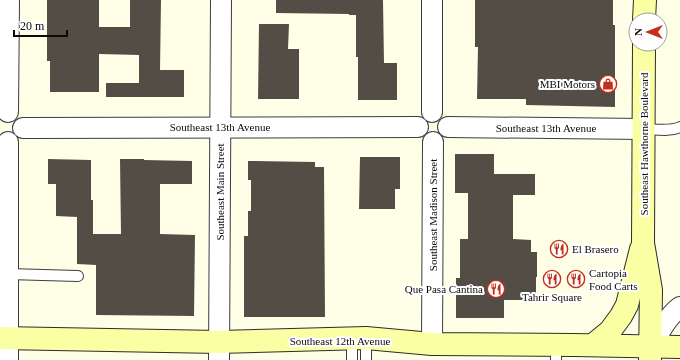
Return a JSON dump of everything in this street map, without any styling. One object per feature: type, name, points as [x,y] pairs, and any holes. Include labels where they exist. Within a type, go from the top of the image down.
[{"type":"main road","points":[[644,12],[645,0]]},
{"type":"main road","name":"Southeast Hawthorne Boulevard","points":[[644,52],[643,243],[651,290],[650,353]]},
{"type":"main road","name":"Southeast Hawthorne Boulevard","points":[[593,345],[613,327],[627,305],[643,243]]},
{"type":"main road","name":"Southeast 12th Avenue","points":[[4,338],[219,351],[360,338],[432,352],[556,352],[593,345],[650,353],[680,347]]},
{"type":"main road","points":[[593,345],[612,353],[620,360]]},
{"type":"street","points":[[8,360],[4,338],[8,274],[4,141],[12,142],[16,140],[23,128],[21,118],[13,112],[4,113],[9,0]]},
{"type":"street","name":"Southeast Main Street","points":[[219,351],[221,0]]},
{"type":"street","points":[[432,0],[432,112]]},
{"type":"street","points":[[432,112],[438,112],[447,121],[447,134],[438,142],[427,141],[421,137],[418,127],[422,117],[432,112]]},
{"type":"street","name":"Southeast 13th Avenue","points":[[23,128],[418,127]]},
{"type":"street","name":"Southeast 13th Avenue","points":[[448,128],[644,129]]},
{"type":"street","name":"Southeast Madison Street","points":[[432,352],[433,142]]},
{"type":"street","points":[[650,353],[669,319],[680,307]]},
{"type":"lane","points":[[644,129],[671,129],[680,127]]},
{"type":"lane","points":[[8,274],[78,276]]},
{"type":"lane","points":[[352,360],[360,338]]},
{"type":"lane","points":[[360,338],[366,360]]},
{"type":"building","points":[[47,0],[99,0],[99,27],[130,27],[130,0],[161,0],[160,70],[184,70],[184,97],[106,97],[106,83],[139,83],[139,55],[99,54],[99,92],[50,92],[50,61],[47,61]]},
{"type":"building","points":[[276,0],[383,0],[384,63],[397,63],[397,100],[358,100],[356,15],[276,13]]},
{"type":"building","points":[[475,0],[613,0],[613,25],[615,25],[615,107],[526,105],[526,99],[477,99],[478,47],[475,47]]},
{"type":"building","points":[[259,24],[289,24],[288,49],[299,49],[299,99],[258,99]]},
{"type":"building","points":[[455,154],[494,154],[494,174],[535,174],[535,195],[513,195],[513,239],[531,240],[531,252],[537,252],[536,300],[504,300],[504,318],[456,318],[456,278],[460,278],[460,239],[468,239],[468,193],[455,193]]},
{"type":"building","points":[[360,157],[400,157],[400,189],[395,189],[395,209],[359,209]]},
{"type":"building","points":[[48,159],[91,160],[93,234],[121,234],[120,159],[192,161],[192,184],[160,184],[160,234],[195,235],[194,316],[96,315],[96,265],[77,264],[77,217],[56,216],[56,184],[48,184]]},
{"type":"building","points":[[248,161],[315,162],[315,167],[324,167],[325,317],[244,317],[244,236],[248,236],[248,211],[251,211],[251,180],[248,180]]},
{"type":"place","name":"MBI Motors","points":[[608,84]]},
{"type":"place","name":"El Brasero","points":[[559,249]]},
{"type":"place","name":"Tahrir Square","points":[[552,279]]},
{"type":"place","name":"Cartopia Food Carts","points":[[576,279]]},
{"type":"place","name":"Que Pasa Cantina","points":[[496,289]]}]
